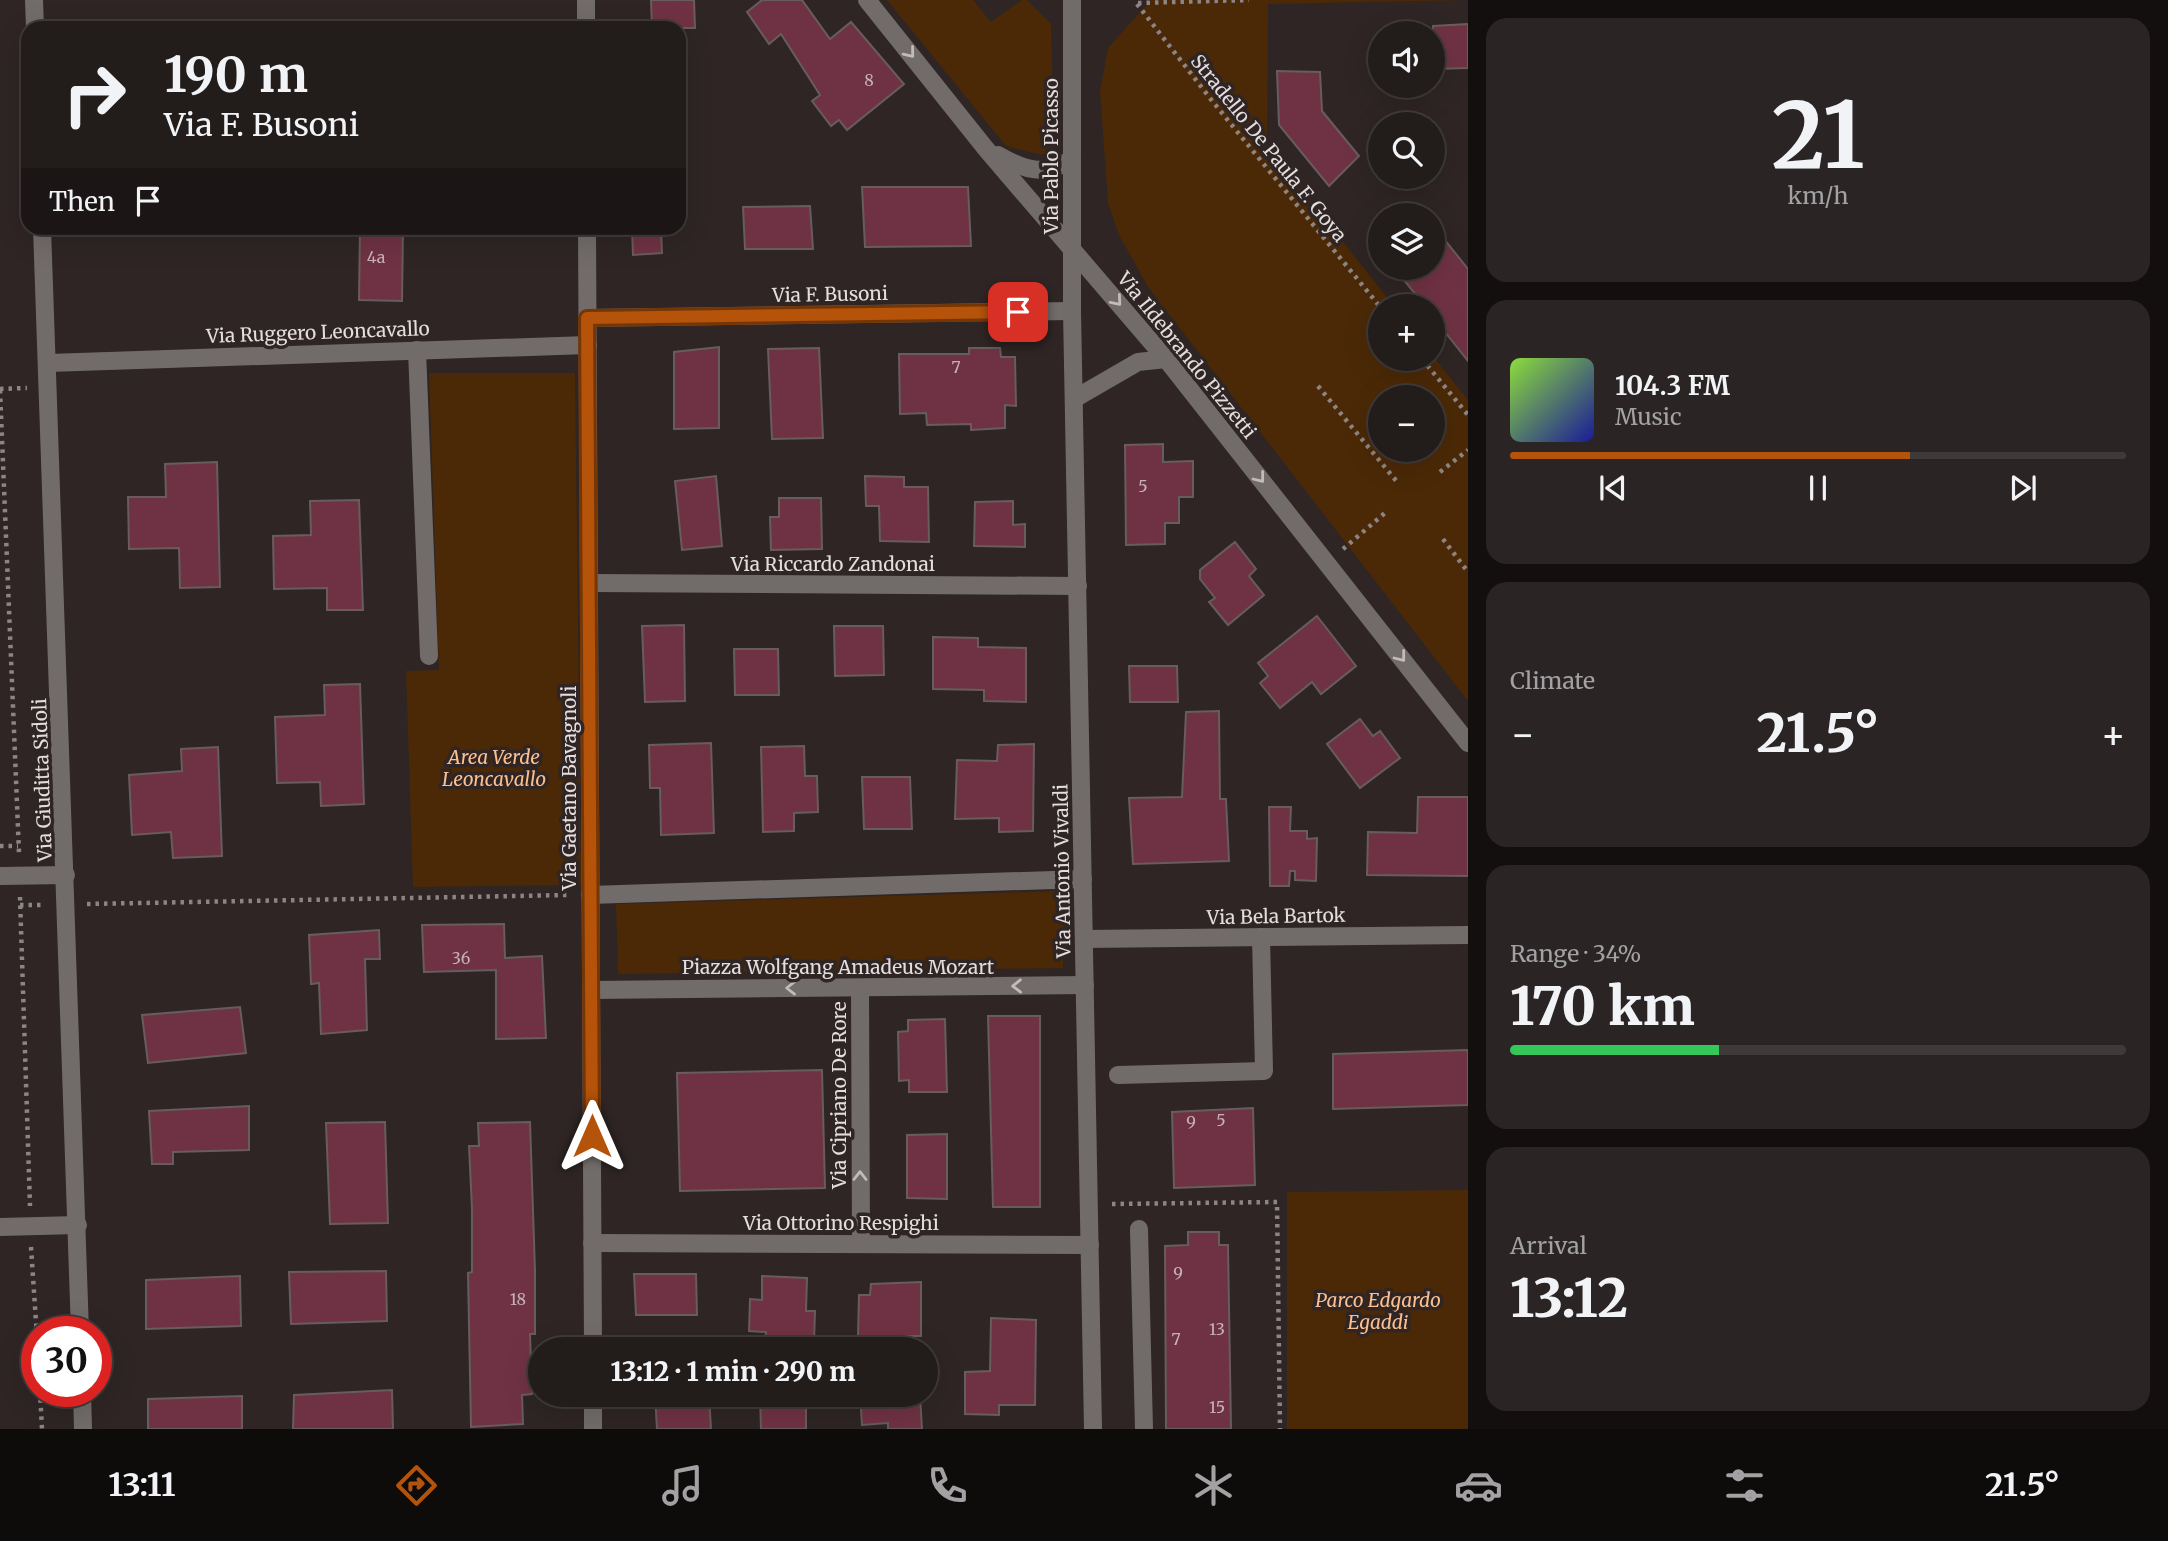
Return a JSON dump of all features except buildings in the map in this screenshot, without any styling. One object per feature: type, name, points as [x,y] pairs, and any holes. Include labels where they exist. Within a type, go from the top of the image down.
[{"type":"street","points":[[34,0],[35,21]]},
{"type":"street","points":[[586,0],[586,21]]},
{"type":"street","name":"Via Ildebrando Pizzetti","points":[[867,0],[986,149],[1166,359],[1468,743]]},
{"type":"street","name":"Via Pablo Picasso","points":[[1072,0],[1072,311]]},
{"type":"street","points":[[986,149],[1024,170],[1049,169],[1072,159]]},
{"type":"street","name":"Via Giuditta Sidoli","points":[[42,235],[49,362],[80,1316]]},
{"type":"street","name":"Via Gaetano Bavagnoli","points":[[587,235],[593,1337]]},
{"type":"street","name":"Via F. Busoni","points":[[587,318],[1072,311]]},
{"type":"street","name":"Via Antonio Vivaldi","points":[[1072,311],[1093,1429]]},
{"type":"street","name":"Via Ruggero Leoncavallo","points":[[49,362],[588,345]]},
{"type":"street","points":[[417,350],[429,656]]},
{"type":"street","points":[[1074,400],[1138,362],[1166,359]]},
{"type":"street","name":"Via Riccardo Zandonai","points":[[589,583],[1078,586]]},
{"type":"street","points":[[0,876],[66,875]]},
{"type":"street","points":[[590,895],[1083,879]]},
{"type":"street","name":"Via Bela Bartok","points":[[1084,939],[1468,935]]},
{"type":"street","points":[[1118,1075],[1264,1071],[1261,937]]},
{"type":"street","name":"Piazza Wolfgang Amadeus Mozart","points":[[591,990],[1085,985]]},
{"type":"street","name":"Via Cipriano De Rore","points":[[860,988],[861,1244]]},
{"type":"street","points":[[0,1227],[78,1226]]},
{"type":"street","points":[[1139,1229],[1144,1429]]},
{"type":"street","name":"Via Ottorino Respighi","points":[[592,1243],[1090,1245]]},
{"type":"street","points":[[82,1407],[83,1429]]},
{"type":"street","points":[[593,1407],[593,1429]]},
{"type":"path","name":"Stradello De Paula F. Goya","points":[[1249,0],[1137,4],[1370,294]]},
{"type":"path","points":[[1432,371],[1468,415]]},
{"type":"path","points":[[1318,386],[1398,483]]},
{"type":"path","points":[[1440,472],[1468,450]]},
{"type":"path","points":[[1326,563],[1385,513]]},
{"type":"path","points":[[1443,539],[1468,572]]},
{"type":"path","points":[[0,846],[18,846]]},
{"type":"path","points":[[20,905],[590,895]]},
{"type":"path","points":[[1111,1204],[1278,1202],[1280,1429]]},
{"type":"path","points":[[41,1407],[42,1429]]},
{"type":"green space","points":[[887,0],[973,0],[991,22],[1022,0],[1027,0],[1051,24],[1054,153],[1043,155],[1006,146]]},
{"type":"green space","points":[[1151,0],[1468,0],[1268,4],[1267,146],[1368,273],[1368,280],[1373,280],[1384,294],[1368,294],[1368,371],[1445,371],[1468,400],[1468,701],[1148,287],[1119,235],[1108,203],[1100,91],[1108,48]]},
{"type":"green space","name":"Area Verde Leoncavallo","points":[[429,373],[575,373],[581,885],[413,887],[406,671],[439,670]]},
{"type":"green space","points":[[1065,891],[1063,968],[618,974],[616,904]]},
{"type":"green space","name":"Parco Edgardo Egaddi","points":[[1468,1190],[1468,1429],[1287,1429],[1287,1192]]},
{"type":"route","points":[[592,1136],[587,318],[1018,312]]}]
